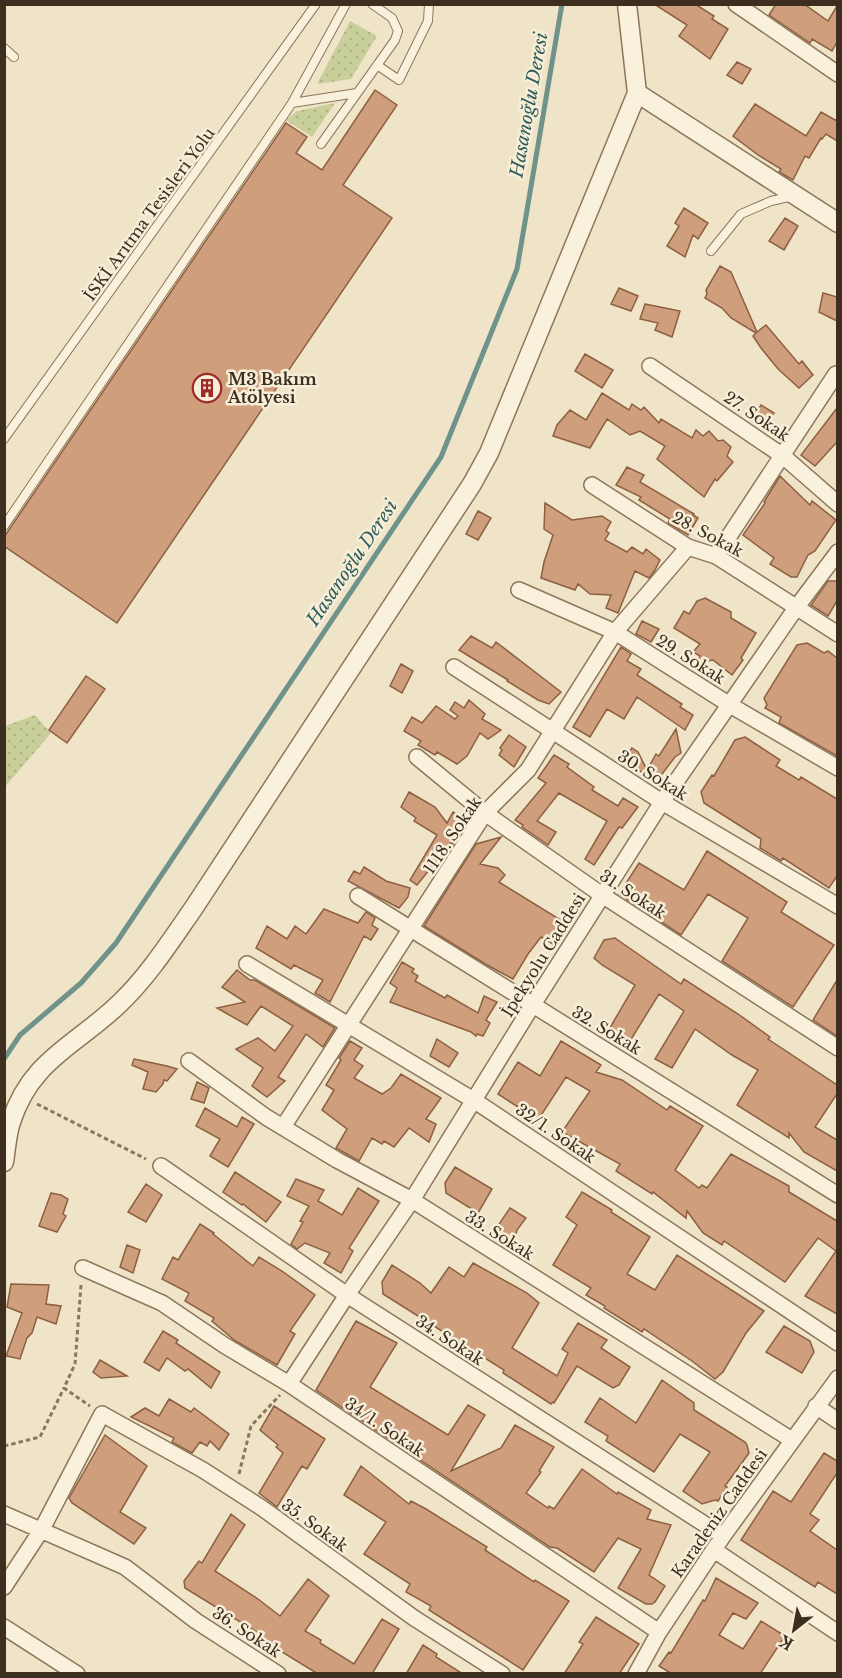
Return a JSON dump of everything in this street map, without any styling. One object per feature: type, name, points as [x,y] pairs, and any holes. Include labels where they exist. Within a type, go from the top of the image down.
[{"type":"street","points":[[4,1162],[10,1124],[20,1096],[46,1063],[118,1004],[149,973],[472,484],[489,453],[638,93],[627,4]]},
{"type":"street","points":[[736,4],[837,74]]},
{"type":"street","points":[[638,93],[837,223]]},
{"type":"street","name":"27. Sokak","points":[[650,366],[783,456],[837,504]]},
{"type":"street","points":[[716,556],[836,374]]},
{"type":"street","name":"28. Sokak","points":[[592,485],[688,547],[716,556],[837,634]]},
{"type":"street","name":"1118. Sokak","points":[[283,1127],[485,813],[528,770],[615,632],[688,547]]},
{"type":"street","name":"İpekyolu Caddesi","points":[[289,1384],[346,1295],[412,1200],[662,802],[837,552]]},
{"type":"street","name":"29. Sokak","points":[[519,590],[615,632],[730,705],[837,768]]},
{"type":"street","name":"30. Sokak","points":[[454,667],[662,802],[837,906]]},
{"type":"street","name":"31. Sokak","points":[[417,757],[485,813],[602,896],[837,1048]]},
{"type":"street","name":"32. Sokak","points":[[358,896],[837,1195]]},
{"type":"street","name":"32/1. Sokak","points":[[247,964],[475,1101],[837,1343]]},
{"type":"street","name":"33. Sokak","points":[[189,1061],[283,1127],[337,1160],[412,1200],[792,1440]]},
{"type":"street","name":"34. Sokak","points":[[161,1166],[346,1295],[723,1536]]},
{"type":"street","name":"34/1. Sokak","points":[[83,1268],[162,1303],[224,1345],[289,1384],[659,1632]]},
{"type":"street","name":"Karadeniz Caddesi","points":[[636,1674],[659,1632],[723,1536],[837,1378]]},
{"type":"street","points":[[816,1406],[837,1421]]},
{"type":"street","points":[[4,1587],[42,1529],[102,1414]]},
{"type":"street","name":"35. Sokak","points":[[102,1414],[203,1470],[262,1508],[414,1618],[502,1674]]},
{"type":"street","name":"36. Sokak","points":[[4,1514],[125,1567],[196,1621],[279,1674]]},
{"type":"street","points":[[714,1550],[837,1633]]},
{"type":"street","points":[[4,1627],[77,1674]]},
{"type":"lane","name":"İSKİ Arıtma Tesisleri Yolu","points":[[4,439],[316,4]]},
{"type":"lane","points":[[4,526],[292,103],[346,4]]},
{"type":"lane","points":[[321,144],[395,40],[398,31],[392,18],[372,4]]},
{"type":"lane","points":[[377,65],[399,80],[428,21],[429,4]]},
{"type":"lane","points":[[4,48],[14,57]]},
{"type":"lane","points":[[292,103],[357,93]]},
{"type":"lane","points":[[711,251],[741,214],[750,208],[795,196]]},
{"type":"path","points":[[20,1096],[161,1166]]},
{"type":"path","points":[[4,1446],[40,1437],[75,1364],[83,1268]]},
{"type":"path","points":[[234,1490],[251,1426],[289,1384]]},
{"type":"path","points":[[64,1388],[102,1414]]},
{"type":"green space","points":[[350,21],[377,36],[351,79],[317,84]]},
{"type":"green space","points":[[335,103],[312,137],[286,120],[297,111]]},
{"type":"green space","points":[[35,715],[51,733],[5,787],[5,726]]},
{"type":"building","points":[[654,4],[695,4],[714,16],[712,19],[728,29],[710,59],[679,36],[687,25]]},
{"type":"building","points":[[776,4],[804,4],[828,21],[837,6],[837,42],[832,51],[812,39],[810,43],[769,15]]},
{"type":"building","points":[[737,62],[751,69],[742,84],[727,75]]},
{"type":"building","name":"M3 Bakım Atölyesi","points":[[375,90],[397,105],[343,185],[392,218],[117,623],[4,546],[4,537],[286,123],[307,137],[296,153],[322,170]]},
{"type":"building","points":[[755,104],[806,136],[821,112],[837,121],[837,141],[826,134],[821,138],[809,158],[805,156],[793,180],[779,172],[781,169],[733,136]]},
{"type":"building","points":[[684,208],[708,223],[698,239],[693,235],[685,257],[667,246],[679,226],[675,223]]},
{"type":"building","points":[[785,218],[798,226],[784,250],[769,241]]},
{"type":"building","points":[[720,266],[731,272],[757,332],[766,325],[799,364],[802,361],[813,375],[799,388],[778,369],[761,348],[753,336],[756,333],[705,298],[706,290]]},
{"type":"building","points":[[619,288],[638,296],[631,311],[611,304]]},
{"type":"building","points":[[823,293],[837,297],[837,321],[819,312]]},
{"type":"building","points":[[645,304],[680,311],[672,337],[655,330],[658,323],[640,319]]},
{"type":"building","points":[[585,354],[613,370],[602,388],[575,371]]},
{"type":"building","points":[[602,393],[629,410],[632,404],[641,410],[644,407],[659,423],[661,419],[692,438],[696,430],[703,436],[709,431],[718,441],[723,440],[731,447],[727,456],[733,462],[717,481],[715,479],[704,497],[657,459],[665,446],[640,431],[630,435],[607,419],[590,448],[553,436],[557,425],[570,410],[586,420]]},
{"type":"building","points":[[761,405],[774,413],[763,428],[752,419]]},
{"type":"building","points":[[837,408],[837,442],[815,466],[801,455]]},
{"type":"building","points":[[627,467],[644,475],[640,482],[698,518],[688,535],[668,523],[670,519],[639,500],[641,497],[616,485]]},
{"type":"building","points":[[780,476],[810,505],[812,501],[836,520],[815,551],[808,555],[797,577],[791,577],[770,564],[774,558],[743,535]]},
{"type":"building","points":[[545,503],[572,520],[602,516],[611,522],[606,531],[609,533],[605,540],[627,552],[632,547],[643,554],[646,549],[660,560],[649,578],[635,571],[618,613],[606,608],[611,595],[590,594],[578,584],[575,590],[541,578],[553,535],[544,529]]},
{"type":"building","points":[[478,511],[491,518],[478,540],[466,534]]},
{"type":"building","points":[[828,581],[837,581],[837,601],[828,616],[811,605]]},
{"type":"building","points":[[705,598],[731,612],[731,618],[756,633],[741,658],[743,660],[732,675],[713,660],[696,663],[700,656],[693,652],[700,644],[674,628],[684,611],[689,614],[697,601]]},
{"type":"building","points":[[642,621],[659,629],[651,642],[636,634]]},
{"type":"building","points":[[471,636],[492,648],[496,642],[561,692],[549,704],[507,681],[459,650]]},
{"type":"building","points":[[807,643],[824,653],[828,651],[837,658],[837,756],[779,723],[781,717],[765,708],[767,705],[764,698],[797,645]]},
{"type":"building","points":[[621,647],[631,654],[627,661],[641,669],[637,675],[682,704],[680,707],[693,715],[685,730],[637,697],[624,719],[607,709],[590,737],[573,727]]},
{"type":"building","points":[[401,664],[413,671],[402,693],[390,686]]},
{"type":"building","points":[[86,676],[105,689],[67,743],[49,730]]},
{"type":"building","points":[[469,700],[485,714],[482,719],[501,730],[488,739],[480,733],[467,756],[457,764],[437,752],[435,755],[418,745],[421,741],[404,731],[412,717],[422,723],[436,706],[455,719],[458,716],[450,710],[455,702],[464,708]]},
{"type":"building","points":[[676,729],[681,753],[675,757],[659,778],[647,771],[650,778],[623,759],[632,748],[638,752],[647,770],[656,754],[659,756]]},
{"type":"building","points":[[509,735],[526,747],[514,767],[499,755],[502,750],[500,748]]},
{"type":"building","points":[[745,737],[780,760],[776,766],[799,780],[801,777],[837,799],[837,876],[829,888],[783,858],[781,861],[760,848],[761,839],[704,803],[701,792],[712,775],[714,776],[735,740]]},
{"type":"building","points":[[554,755],[569,764],[567,767],[594,787],[592,790],[618,806],[623,798],[638,807],[622,828],[619,827],[594,865],[585,859],[607,821],[559,793],[537,821],[556,832],[548,845],[515,820],[546,783],[538,778]]},
{"type":"building","points":[[409,792],[435,807],[447,823],[453,812],[465,819],[453,844],[451,843],[417,885],[410,880],[437,835],[414,821],[416,818],[401,807]]},
{"type":"building","points":[[501,837],[480,864],[498,868],[505,875],[499,882],[564,922],[553,944],[541,937],[513,979],[424,926],[476,844]]},
{"type":"building","points":[[707,851],[787,902],[781,912],[834,945],[793,1007],[722,961],[748,918],[708,894],[681,935],[619,894],[639,863],[684,890]]},
{"type":"building","points":[[364,867],[386,881],[410,888],[408,897],[399,908],[348,881],[354,871],[360,874]]},
{"type":"building","points":[[324,909],[358,923],[366,912],[375,918],[372,925],[378,929],[371,940],[364,936],[330,1002],[315,993],[323,980],[294,965],[291,969],[256,948],[267,926],[287,939],[295,926],[306,934]]},
{"type":"building","points":[[615,938],[681,984],[684,979],[738,1014],[770,1037],[768,1039],[837,1085],[837,1094],[815,1127],[837,1140],[837,1171],[804,1152],[789,1133],[789,1138],[737,1105],[758,1070],[695,1029],[672,1068],[655,1059],[684,1011],[659,994],[630,1041],[608,1031],[635,985],[594,958],[604,940]]},
{"type":"building","points":[[402,962],[414,969],[412,972],[418,976],[415,981],[445,998],[447,995],[478,1013],[484,996],[497,1002],[486,1020],[490,1023],[483,1036],[477,1034],[476,1036],[471,1032],[390,1002],[397,988],[390,983]]},
{"type":"building","points":[[237,970],[250,980],[255,980],[335,1028],[323,1047],[306,1034],[278,1077],[285,1081],[267,1097],[252,1086],[263,1068],[236,1049],[258,1038],[275,1051],[293,1026],[261,1006],[247,1025],[217,1008],[245,1002],[222,987]]},
{"type":"building","points":[[837,980],[837,1036],[813,1020]]},
{"type":"building","points":[[437,1039],[458,1053],[449,1067],[430,1056]]},
{"type":"building","points":[[350,1041],[362,1048],[354,1060],[363,1066],[354,1078],[382,1094],[391,1088],[401,1074],[441,1098],[426,1119],[436,1124],[429,1142],[409,1128],[394,1147],[372,1138],[359,1161],[336,1148],[347,1129],[322,1110],[334,1090],[326,1085]]},
{"type":"building","points":[[561,1041],[601,1065],[596,1072],[622,1080],[667,1110],[670,1106],[703,1126],[675,1170],[699,1188],[702,1185],[707,1188],[731,1154],[789,1186],[789,1192],[837,1221],[837,1314],[805,1296],[836,1251],[818,1238],[785,1282],[724,1241],[722,1245],[703,1233],[687,1211],[686,1218],[653,1192],[652,1194],[616,1171],[620,1164],[562,1132],[590,1091],[566,1077],[538,1120],[498,1094],[518,1062],[540,1076]]},
{"type":"building","points":[[134,1059],[177,1069],[167,1081],[164,1080],[156,1092],[143,1089],[148,1072],[132,1065]]},
{"type":"building","points":[[197,1082],[209,1088],[204,1103],[191,1099]]},
{"type":"building","points":[[205,1108],[237,1127],[242,1117],[254,1124],[228,1167],[210,1156],[220,1139],[196,1126]]},
{"type":"building","points":[[455,1167],[492,1189],[478,1213],[446,1193],[445,1183]]},
{"type":"building","points":[[235,1172],[281,1202],[266,1222],[223,1192]]},
{"type":"building","points":[[296,1179],[324,1190],[318,1201],[342,1215],[358,1188],[379,1201],[349,1248],[353,1251],[341,1273],[324,1263],[330,1253],[305,1243],[297,1249],[291,1244],[309,1206],[287,1196]]},
{"type":"building","points":[[146,1184],[162,1195],[146,1222],[128,1212]]},
{"type":"building","points":[[582,1192],[650,1237],[627,1274],[655,1290],[677,1255],[764,1311],[746,1333],[723,1372],[715,1379],[644,1329],[642,1332],[604,1308],[605,1306],[586,1295],[591,1288],[553,1265],[577,1225],[566,1217]]},
{"type":"building","points":[[51,1193],[68,1199],[63,1214],[66,1216],[57,1232],[39,1226]]},
{"type":"building","points":[[510,1208],[526,1218],[517,1230],[513,1248],[493,1233]]},
{"type":"building","points":[[200,1224],[253,1266],[259,1257],[315,1295],[290,1331],[295,1334],[277,1365],[234,1340],[212,1321],[214,1318],[185,1301],[189,1293],[162,1279],[173,1257],[178,1260]]},
{"type":"building","points":[[127,1245],[140,1250],[133,1273],[120,1267]]},
{"type":"building","points":[[473,1263],[527,1293],[539,1303],[512,1348],[557,1376],[568,1353],[562,1349],[578,1323],[607,1340],[601,1348],[630,1367],[619,1385],[613,1388],[577,1366],[554,1403],[551,1404],[503,1373],[504,1370],[383,1294],[382,1282],[392,1265],[431,1293],[449,1267],[464,1277]]},
{"type":"building","points":[[11,1284],[49,1285],[46,1304],[61,1306],[56,1324],[37,1317],[20,1359],[6,1356],[22,1313],[7,1307]]},
{"type":"building","points":[[356,1321],[397,1343],[370,1387],[448,1435],[468,1405],[485,1415],[451,1471],[501,1448],[515,1425],[554,1447],[539,1471],[541,1472],[526,1493],[548,1508],[549,1506],[554,1509],[582,1469],[617,1494],[618,1492],[651,1510],[647,1519],[671,1525],[649,1575],[665,1586],[655,1602],[646,1604],[618,1588],[641,1549],[618,1538],[594,1572],[557,1548],[550,1547],[316,1390]]},
{"type":"building","points":[[784,1326],[810,1341],[814,1352],[802,1373],[766,1352]]},
{"type":"building","points":[[163,1331],[178,1340],[176,1343],[220,1372],[211,1388],[188,1369],[185,1371],[167,1358],[159,1371],[144,1362]]},
{"type":"building","points":[[100,1360],[127,1376],[101,1378],[93,1372]]},
{"type":"building","points":[[662,1380],[694,1403],[694,1410],[747,1445],[749,1453],[725,1486],[727,1487],[718,1501],[702,1504],[683,1491],[710,1452],[680,1434],[654,1472],[606,1441],[608,1436],[585,1422],[600,1398],[636,1423]]},
{"type":"building","points":[[169,1399],[191,1412],[194,1408],[229,1434],[219,1450],[210,1441],[207,1446],[200,1442],[192,1453],[172,1442],[174,1438],[131,1417],[145,1408],[159,1416]]},
{"type":"building","points":[[274,1406],[325,1439],[307,1469],[302,1466],[277,1507],[259,1493],[283,1453],[276,1447],[278,1445],[260,1430]]},
{"type":"building","points":[[105,1435],[147,1466],[120,1512],[146,1528],[134,1544],[72,1503],[69,1498]]},
{"type":"building","points":[[824,1453],[837,1461],[837,1473],[810,1514],[819,1520],[810,1531],[837,1550],[837,1594],[818,1582],[815,1587],[741,1540],[773,1491],[791,1502]]},
{"type":"building","points":[[361,1466],[409,1504],[411,1501],[426,1509],[487,1547],[485,1550],[534,1582],[535,1580],[569,1601],[523,1670],[429,1610],[431,1606],[406,1592],[410,1584],[364,1554],[386,1522],[344,1495]]},
{"type":"building","points":[[231,1514],[245,1525],[215,1571],[280,1616],[308,1579],[329,1596],[305,1631],[354,1664],[382,1619],[399,1629],[372,1674],[318,1674],[279,1650],[274,1658],[257,1645],[263,1636],[185,1588],[184,1581],[199,1561],[202,1563]]},
{"type":"building","points":[[716,1578],[758,1603],[746,1619],[733,1613],[719,1635],[743,1649],[761,1621],[785,1636],[760,1674],[672,1674],[659,1666],[669,1652],[671,1653],[703,1600],[705,1601]]},
{"type":"building","points":[[596,1617],[639,1644],[619,1674],[564,1674],[583,1644],[579,1642]]},
{"type":"building","points":[[423,1645],[437,1654],[436,1657],[463,1674],[406,1674]]},
{"type":"waterway","name":"Hasanoğlu Deresi","points":[[4,1059],[20,1035],[81,983],[116,943],[441,457],[517,269],[562,4]]},
{"type":"place","name":"M3 Bakım Atölyesi","points":[[207,388]]}]
